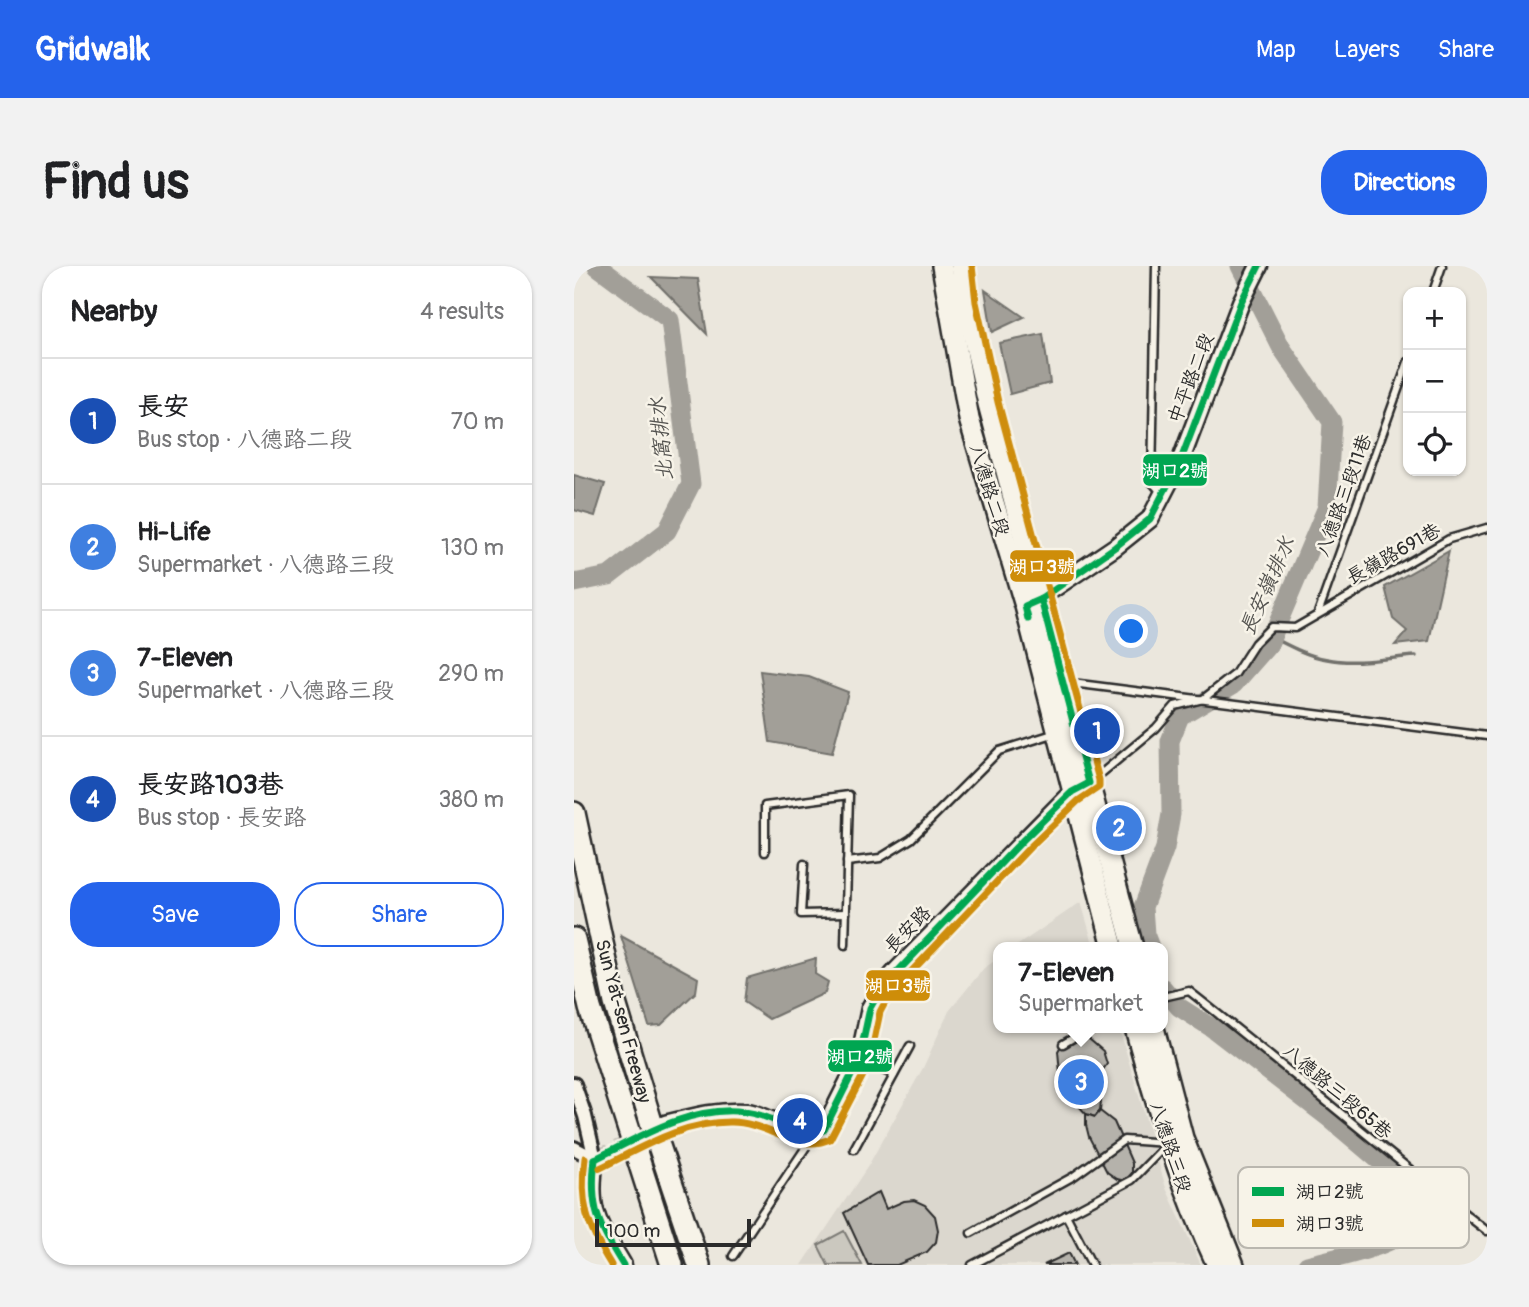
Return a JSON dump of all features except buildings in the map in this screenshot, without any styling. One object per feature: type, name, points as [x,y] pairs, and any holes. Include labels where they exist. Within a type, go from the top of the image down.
[{"type":"highway","name":"Sun Yat-sen Freeway","points":[[574,813],[615,1003],[699,1265]]},
{"type":"highway","name":"Sun Yat-sen Freeway","points":[[574,939],[590,1008],[672,1265]]},
{"type":"main road","name":"八德路二段","points":[[942,266],[969,419],[1033,602]]},
{"type":"main road","name":"八德路二段","points":[[961,266],[988,404],[1033,602],[1081,788]]},
{"type":"main road","name":"八德路二段","points":[[1054,681],[1057,732],[1081,788]]},
{"type":"main road","points":[[1081,788],[1113,942]]},
{"type":"main road","points":[[1081,788],[1131,942]]},
{"type":"main road","name":"八德路三段","points":[[1137,1033],[1175,1141]]},
{"type":"main road","name":"八德路三段","points":[[1155,1033],[1175,1141],[1192,1210],[1224,1262]]},
{"type":"street","name":"中平路二段","points":[[1033,602],[1150,520],[1186,446],[1241,302],[1259,266]]},
{"type":"street","name":"長安路","points":[[814,1135],[824,1130],[834,1115],[859,1060],[870,1008],[881,989],[996,868],[1081,788]]},
{"type":"street","points":[[574,1084],[595,1159],[591,1188],[593,1207],[600,1226],[623,1265]]},
{"type":"street","points":[[665,1124],[708,1112],[750,1112],[768,1117],[804,1134],[814,1135]]},
{"type":"street","points":[[574,1148],[595,1159]]},
{"type":"lane","points":[[1156,266],[1152,482],[1162,494]]},
{"type":"lane","points":[[1435,287],[1443,266]]},
{"type":"lane","name":"八德路三段11巷","points":[[1318,613],[1403,376]]},
{"type":"lane","name":"長嶺路691巷","points":[[1318,613],[1449,539],[1487,528]]},
{"type":"lane","points":[[1081,788],[1156,728],[1175,706],[1203,699],[1236,674],[1255,643],[1271,627],[1295,628],[1318,613]]},
{"type":"lane","points":[[1054,681],[1487,736]]},
{"type":"lane","points":[[847,862],[880,858],[911,839],[999,751],[1057,732]]},
{"type":"lane","points":[[765,852],[765,806],[849,795],[845,944]]},
{"type":"lane","points":[[804,864],[801,914],[846,913]]},
{"type":"lane","name":"八德路三段65巷","points":[[1168,996],[1189,991],[1308,1084],[1405,1167]]},
{"type":"lane","points":[[1063,1044],[1082,1033]]},
{"type":"lane","points":[[853,1149],[910,1046]]},
{"type":"lane","points":[[859,1060],[894,1075]]},
{"type":"lane","points":[[733,1256],[814,1135]]},
{"type":"lane","points":[[971,1233],[1074,1176],[1124,1140],[1175,1141]]},
{"type":"lane","points":[[972,1265],[1132,1180],[1175,1141]]},
{"type":"lane","points":[[1066,1215],[1092,1265]]},
{"type":"lane","name":"八德路三段65巷","points":[[1469,1217],[1487,1231]]},
{"type":"shaded area","points":[[651,277],[698,279],[707,334]]},
{"type":"shaded area","points":[[985,290],[1024,317],[992,332]]},
{"type":"shaded area","points":[[1043,334],[1050,383],[1010,394],[999,343]]},
{"type":"shaded area","points":[[574,475],[605,484],[595,516],[574,510]]},
{"type":"shaded area","points":[[1449,551],[1429,641],[1395,645],[1407,631],[1393,619],[1385,587]]},
{"type":"shaded area","points":[[760,671],[809,677],[848,692],[832,753],[770,742]]},
{"type":"shaded area","points":[[1081,902],[1093,942],[1022,942]]},
{"type":"shaded area","points":[[621,936],[698,978],[696,992],[661,1025],[649,1026]]},
{"type":"shaded area","points":[[816,958],[815,974],[828,982],[825,993],[769,1019],[744,1002],[747,978]]},
{"type":"shaded area","points":[[993,962],[993,1033],[1120,1033],[1166,1188],[1201,1265],[802,1265],[868,1166],[923,1068],[949,1011],[984,968]]},
{"type":"shaded area","points":[[844,1231],[862,1265],[828,1265],[818,1245]]},
{"type":"waterway","name":"北窩排水","points":[[574,583],[609,576],[667,531],[691,484],[670,320],[597,266]]},
{"type":"waterway","name":"長安嶺排水","points":[[1148,942],[1143,907],[1165,848],[1171,814],[1170,741],[1180,716],[1234,684],[1269,644],[1327,507],[1332,422],[1281,347],[1240,266]]},
{"type":"waterway","points":[[1266,634],[1288,646],[1338,661],[1416,656]]},
{"type":"waterway","name":"長安嶺排水","points":[[1168,994],[1179,1007],[1212,1028],[1329,1118],[1387,1167]]},
{"type":"waterway","name":"長安嶺排水","points":[[1307,1265],[1372,1248]]},
{"type":"tunnel","points":[[595,1159],[663,1126]]},
{"type":"transit line","name":"湖口3號","points":[[600,1168],[663,1137],[714,1123],[745,1123],[805,1143],[830,1139],[869,1064],[880,1012],[889,995],[1030,847],[1078,801],[1099,787],[998,402],[976,302],[972,266]]},
{"type":"transit line","name":"湖口2號","points":[[1028,619],[1025,606],[1041,599],[1150,519],[1182,457],[1241,302],[1259,266]]},
{"type":"transit line","name":"湖口2號","points":[[595,1159],[663,1126],[699,1114],[718,1111],[756,1114],[802,1131],[824,1130],[859,1060],[870,1008],[881,989],[1023,840],[1072,792],[1089,783],[1041,599]]},
{"type":"transit line","name":"湖口3號","points":[[585,1158],[584,1202],[596,1238],[611,1265]]},
{"type":"transit line","name":"湖口2號","points":[[595,1159],[593,1190],[597,1215],[623,1265]]},
{"type":"place","name":"長安","points":[[1097,731]]},
{"type":"place","name":"Hi-Life","points":[[1119,828]]},
{"type":"place","name":"7-Eleven","points":[[1081,1082]]},
{"type":"place","name":"長安路103巷","points":[[800,1121]]}]
